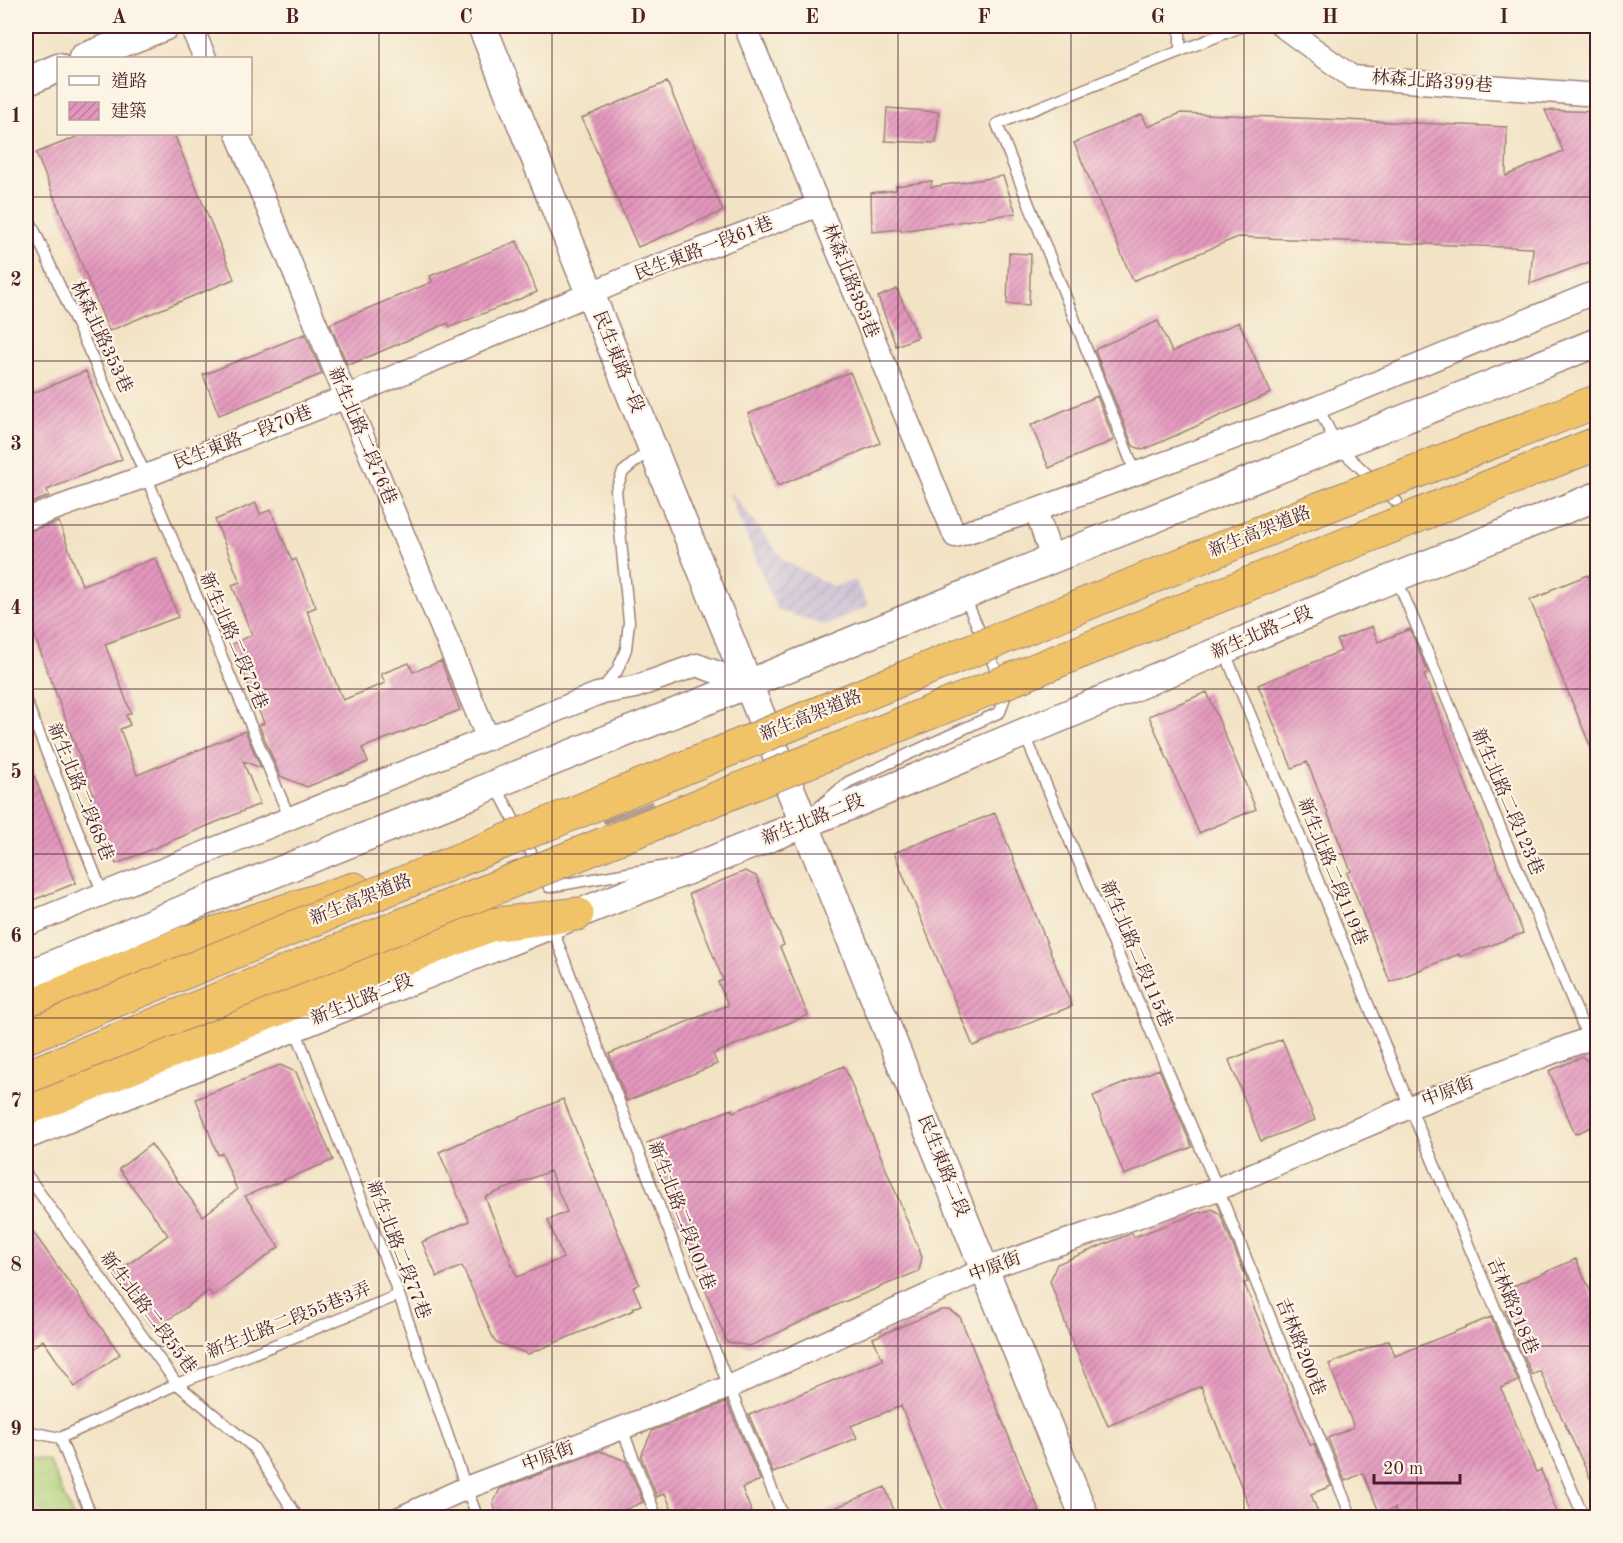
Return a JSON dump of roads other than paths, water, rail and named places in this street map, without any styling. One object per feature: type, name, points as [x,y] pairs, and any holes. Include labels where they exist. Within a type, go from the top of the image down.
[{"type":"highway","name":"新生高架道路","points":[[26,1037],[1303,515],[1598,400]]},
{"type":"highway","points":[[26,1077],[1598,443]]},
{"type":"highway","points":[[26,1008],[185,944],[517,836]]},
{"type":"highway","points":[[26,1109],[490,925],[564,920]]},
{"type":"street","points":[[86,57],[165,26]]},
{"type":"street","points":[[191,26],[205,57]]},
{"type":"street","name":"民生東路一段","points":[[482,26],[751,691]]},
{"type":"street","name":"林森北路383巷","points":[[745,26],[955,536],[1036,510]]},
{"type":"street","name":"林森北路399巷","points":[[1282,26],[1352,76],[1598,95]]},
{"type":"street","points":[[26,82],[57,68]]},
{"type":"street","name":"新生北路二段76巷","points":[[237,135],[488,739]]},
{"type":"street","name":"民生東路一段61巷","points":[[590,294],[819,205]]},
{"type":"street","points":[[1052,559],[1036,510],[1318,407],[1598,291]]},
{"type":"street","name":"民生東路一段70巷","points":[[26,519],[146,476],[346,398],[590,294]]},
{"type":"street","points":[[26,976],[197,904],[495,784],[751,691],[964,595],[1598,342]]},
{"type":"street","name":"新生北路二段","points":[[26,1135],[719,858],[807,816],[1023,732],[1396,577],[1597,498]]},
{"type":"street","points":[[26,925],[597,694],[635,687],[697,665],[751,691]]},
{"type":"street","name":"民生東路二段","points":[[751,691],[807,816],[1085,1518]]},
{"type":"street","name":"中原街","points":[[400,1518],[466,1488],[729,1387],[985,1269],[1218,1189],[1410,1107],[1593,1037]]},
{"type":"lane","points":[[1180,26],[1180,51]]},
{"type":"lane","points":[[1136,474],[997,124],[1243,26]]},
{"type":"lane","name":"林森北路353巷","points":[[26,212],[146,476]]},
{"type":"lane","points":[[1318,407],[1336,446],[1397,502]]},
{"type":"lane","points":[[597,694],[617,671],[626,649],[629,622],[616,490],[623,472],[652,447]]},
{"type":"lane","name":"新生北路二段72巷","points":[[146,476],[290,819]]},
{"type":"lane","name":"新生北路二段123巷","points":[[1396,577],[1593,1037],[1598,1062]]},
{"type":"lane","points":[[807,816],[848,782],[1000,712],[1006,694],[964,595]]},
{"type":"lane","name":"新生北路二段119巷","points":[[1224,649],[1410,1107]]},
{"type":"lane","name":"新生北路二段68巷","points":[[26,701],[103,894]]},
{"type":"lane","name":"新生北路二段115巷","points":[[1023,732],[1218,1189]]},
{"type":"lane","points":[[495,784],[549,887],[719,858]]},
{"type":"lane","name":"新生北路二段101巷","points":[[564,920],[729,1387],[784,1518]]},
{"type":"lane","name":"新生北路二段77巷","points":[[294,1027],[399,1294],[478,1518]]},
{"type":"lane","name":"吉林路218巷","points":[[1410,1107],[1584,1518]]},
{"type":"lane","name":"新生北路二段55巷","points":[[26,1174],[177,1384],[254,1447],[298,1518]]},
{"type":"lane","name":"吉林路200巷","points":[[1218,1189],[1352,1518]]},
{"type":"lane","name":"新生北路二段55巷3弄","points":[[60,1438],[177,1384],[399,1294]]},
{"type":"lane","points":[[622,1429],[657,1518]]},
{"type":"lane","points":[[26,1431],[60,1438],[92,1518]]}]
